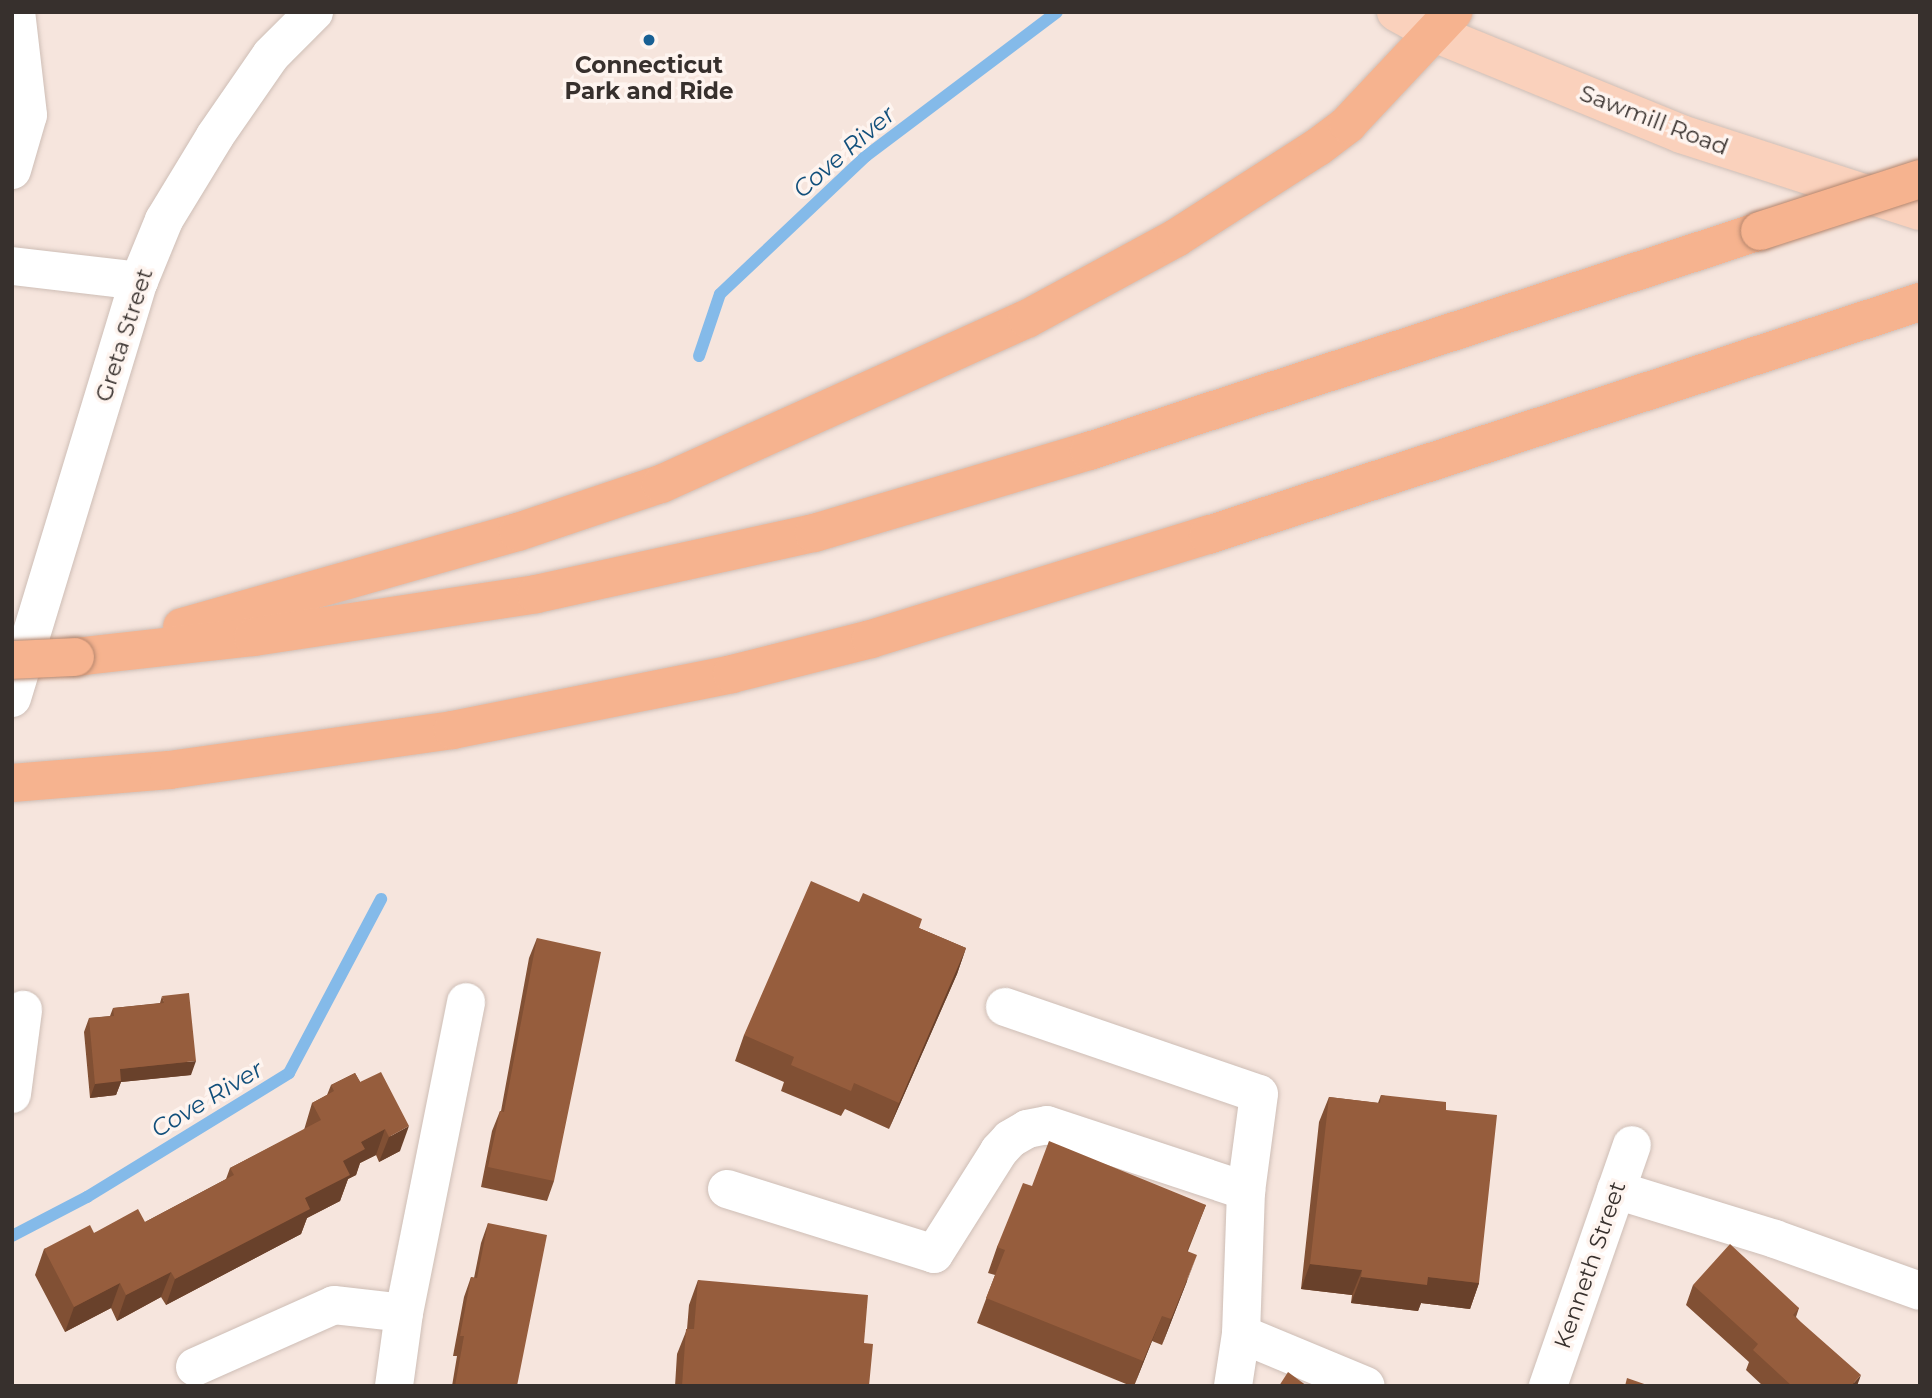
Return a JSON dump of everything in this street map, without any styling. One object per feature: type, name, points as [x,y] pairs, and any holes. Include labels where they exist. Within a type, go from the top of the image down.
[{"type":"highway","points":[[75,656],[578,514],[661,484],[798,425],[1027,319],[1176,238],[1318,147],[1348,124],[1444,22]]},
{"type":"highway","points":[[12,660],[253,637],[536,594],[814,533],[1076,455],[1920,179]]},
{"type":"highway","points":[[25,782],[182,769],[453,730],[732,674],[871,639],[1209,535],[1920,302]]},
{"type":"main road","name":"Sawmill Road","points":[[1396,12],[1444,22],[1681,134],[1920,211]]},
{"type":"street","points":[[12,170],[28,115],[16,12]]},
{"type":"street","name":"Greta Street","points":[[12,698],[139,281],[164,220],[215,135],[271,55],[314,12]]},
{"type":"street","points":[[12,266],[139,281]]},
{"type":"street","points":[[394,1386],[404,1313],[466,1002]]},
{"type":"street","points":[[1005,1007],[1259,1094],[1246,1191],[1241,1334],[1233,1386]]},
{"type":"street","points":[[12,1094],[23,1010]]},
{"type":"street","points":[[727,1189],[934,1254],[999,1151],[1010,1139],[1027,1129],[1047,1125],[1246,1191]]},
{"type":"street","name":"Kenneth Street","points":[[1548,1386],[1632,1145]]},
{"type":"street","points":[[1616,1190],[1775,1238],[1920,1291]]},
{"type":"street","points":[[195,1367],[334,1304],[404,1313]]},
{"type":"street","points":[[1241,1334],[1366,1386]]},
{"type":"building","points":[[811,881],[859,902],[863,893],[922,919],[919,928],[966,948],[899,1103],[854,1083],[851,1091],[791,1065],[794,1057],[744,1035]]},
{"type":"building","points":[[537,938],[601,952],[554,1181],[488,1167],[500,1111],[504,1112]]},
{"type":"building","points":[[189,993],[196,1061],[120,1069],[121,1081],[95,1084],[89,1018],[114,1016],[113,1008],[164,1003],[162,996]]},
{"type":"building","points":[[381,1072],[409,1126],[389,1137],[385,1129],[361,1142],[365,1149],[343,1161],[350,1175],[305,1198],[310,1209],[175,1279],[171,1272],[126,1295],[120,1283],[74,1307],[44,1249],[90,1225],[94,1233],[138,1209],[145,1222],[234,1175],[230,1168],[321,1120],[312,1103],[334,1091],[331,1085],[355,1073],[360,1082]]},
{"type":"building","points":[[1381,1095],[1446,1102],[1446,1110],[1497,1115],[1479,1283],[1428,1277],[1427,1285],[1361,1277],[1362,1270],[1310,1264],[1329,1097],[1380,1103]]},
{"type":"building","points":[[1049,1141],[1206,1205],[1187,1251],[1197,1255],[1171,1319],[1162,1316],[1143,1361],[986,1298],[1005,1250],[997,1247],[1023,1183],[1032,1186]]},
{"type":"building","points":[[488,1223],[547,1235],[517,1386],[455,1386],[464,1336],[460,1336],[471,1277],[477,1278]]},
{"type":"building","points":[[1730,1244],[1799,1308],[1793,1315],[1861,1375],[1851,1386],[1792,1386],[1753,1350],[1758,1344],[1693,1285]]},
{"type":"building","points":[[698,1280],[868,1295],[864,1343],[873,1344],[869,1386],[682,1386],[686,1329],[694,1329]]},
{"type":"building","points":[[1288,1372],[1307,1386],[1279,1386]]},
{"type":"building","points":[[1627,1378],[1650,1386],[1625,1386]]},
{"type":"waterway","name":"Cove River","points":[[699,356],[720,294],[866,156],[1057,12]]},
{"type":"waterway","name":"Cove River","points":[[12,1236],[87,1197],[289,1073],[381,899]]},
{"type":"place","name":"Connecticut Park and Ride","points":[[649,40]]}]
